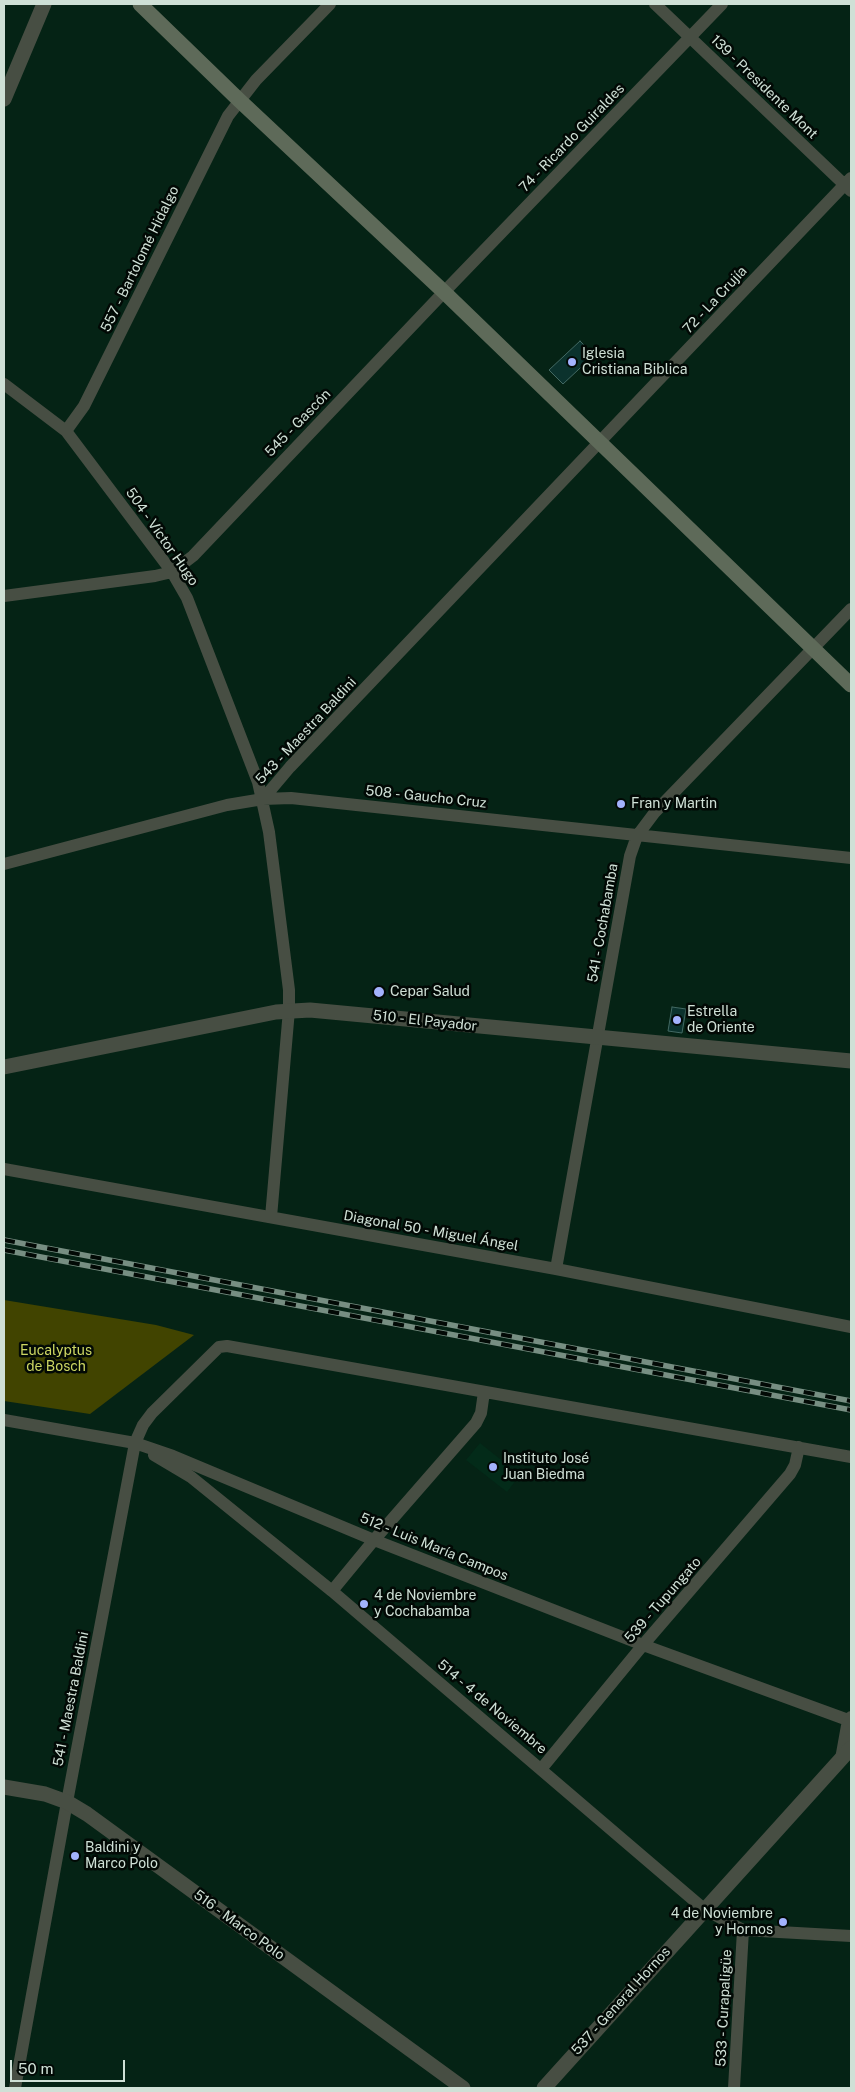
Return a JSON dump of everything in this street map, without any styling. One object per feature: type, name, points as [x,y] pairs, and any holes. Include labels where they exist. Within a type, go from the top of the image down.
[{"type":"main road","points":[[140,4],[239,100],[444,292],[851,686]]},
{"type":"street","points":[[4,99],[44,4]]},
{"type":"street","name":"557 - Bartolomé Hidalgo","points":[[66,431],[84,406],[221,130],[239,100],[330,4]]},
{"type":"street","name":"139 - Presidente Mont","points":[[655,4],[849,185]]},
{"type":"street","name":"74 - Ricardo Guiraldes","points":[[444,292],[722,4]]},
{"type":"street","name":"72 - La Crujía","points":[[600,443],[849,185]]},
{"type":"street","name":"545 - Gascón","points":[[172,572],[193,556],[444,292]]},
{"type":"street","name":"504 - Víctor Hugo","points":[[4,384],[66,431],[172,572],[187,598],[250,758],[263,799]]},
{"type":"street","name":"543 - Maestra Baldini","points":[[271,1218],[289,1010],[289,990],[263,799],[290,767],[600,443]]},
{"type":"street","points":[[4,596],[138,579],[172,572]]},
{"type":"street","name":"541 - Cochabamba","points":[[556,1269],[630,856],[637,836],[655,812],[851,609]]},
{"type":"street","name":"508 - Gaucho Cruz","points":[[4,864],[227,805],[263,799],[299,799],[851,858]]},
{"type":"street","name":"510 - El Payador","points":[[4,1066],[289,1010],[310,1010],[851,1061]]},
{"type":"street","name":"Diagonal 50 - Miguel Ángel","points":[[4,1169],[556,1269],[851,1327]]},
{"type":"street","name":"541 - Maestra Baldini","points":[[15,2088],[135,1443],[143,1425],[152,1413],[219,1347],[227,1346],[484,1392]]},
{"type":"street","points":[[332,1591],[476,1423],[481,1413],[484,1392],[851,1457]]},
{"type":"street","name":"512 - Luis María Campos","points":[[4,1420],[135,1443],[199,1465],[374,1540],[643,1646],[850,1719]]},
{"type":"street","name":"514 - 4 de Noviembre","points":[[135,1443],[191,1477],[332,1591],[542,1768],[704,1909],[743,1930],[851,1936]]},
{"type":"street","name":"539 - Tupungato","points":[[542,1768],[790,1474],[795,1465],[799,1448]]},
{"type":"street","name":"537 - General Hornos","points":[[544,2088],[846,1753],[850,1719]]},
{"type":"street","name":"516 - Marco Polo","points":[[4,1787],[45,1794],[67,1802],[87,1814],[464,2088]]},
{"type":"street","name":"533 - Curapaligüe","points":[[734,2088],[743,1930]]},
{"type":"shaded area","name":"Instituto José Juan Biedma","points":[[480,1443],[520,1475],[507,1492],[466,1460]]},
{"type":"green space","name":"Eucalyptus de Bosch","points":[[4,1300],[156,1325],[194,1335],[90,1414],[4,1401]]},
{"type":"building","name":"Iglesia Cristiana Biblica","points":[[580,341],[594,355],[563,384],[549,370]]},
{"type":"building","name":"Estrella de Oriente","points":[[672,1007],[686,1009],[682,1033],[668,1031]]},
{"type":"railway","points":[[4,1240],[851,1401]]},
{"type":"railway","points":[[4,1250],[851,1410]]},
{"type":"place","name":"Iglesia Cristiana Biblica","points":[[572,362]]},
{"type":"place","name":"Fran y Martin","points":[[621,804]]},
{"type":"place","name":"Cepar Salud","points":[[379,992]]},
{"type":"place","name":"Estrella de Oriente","points":[[677,1020]]},
{"type":"place","name":"Instituto José Juan Biedma","points":[[493,1467]]},
{"type":"place","name":"4 de Noviembre y Cochabamba","points":[[364,1604]]},
{"type":"place","name":"Baldini y Marco Polo","points":[[75,1856]]},
{"type":"place","name":"4 de Noviembre y Hornos","points":[[783,1922]]}]
